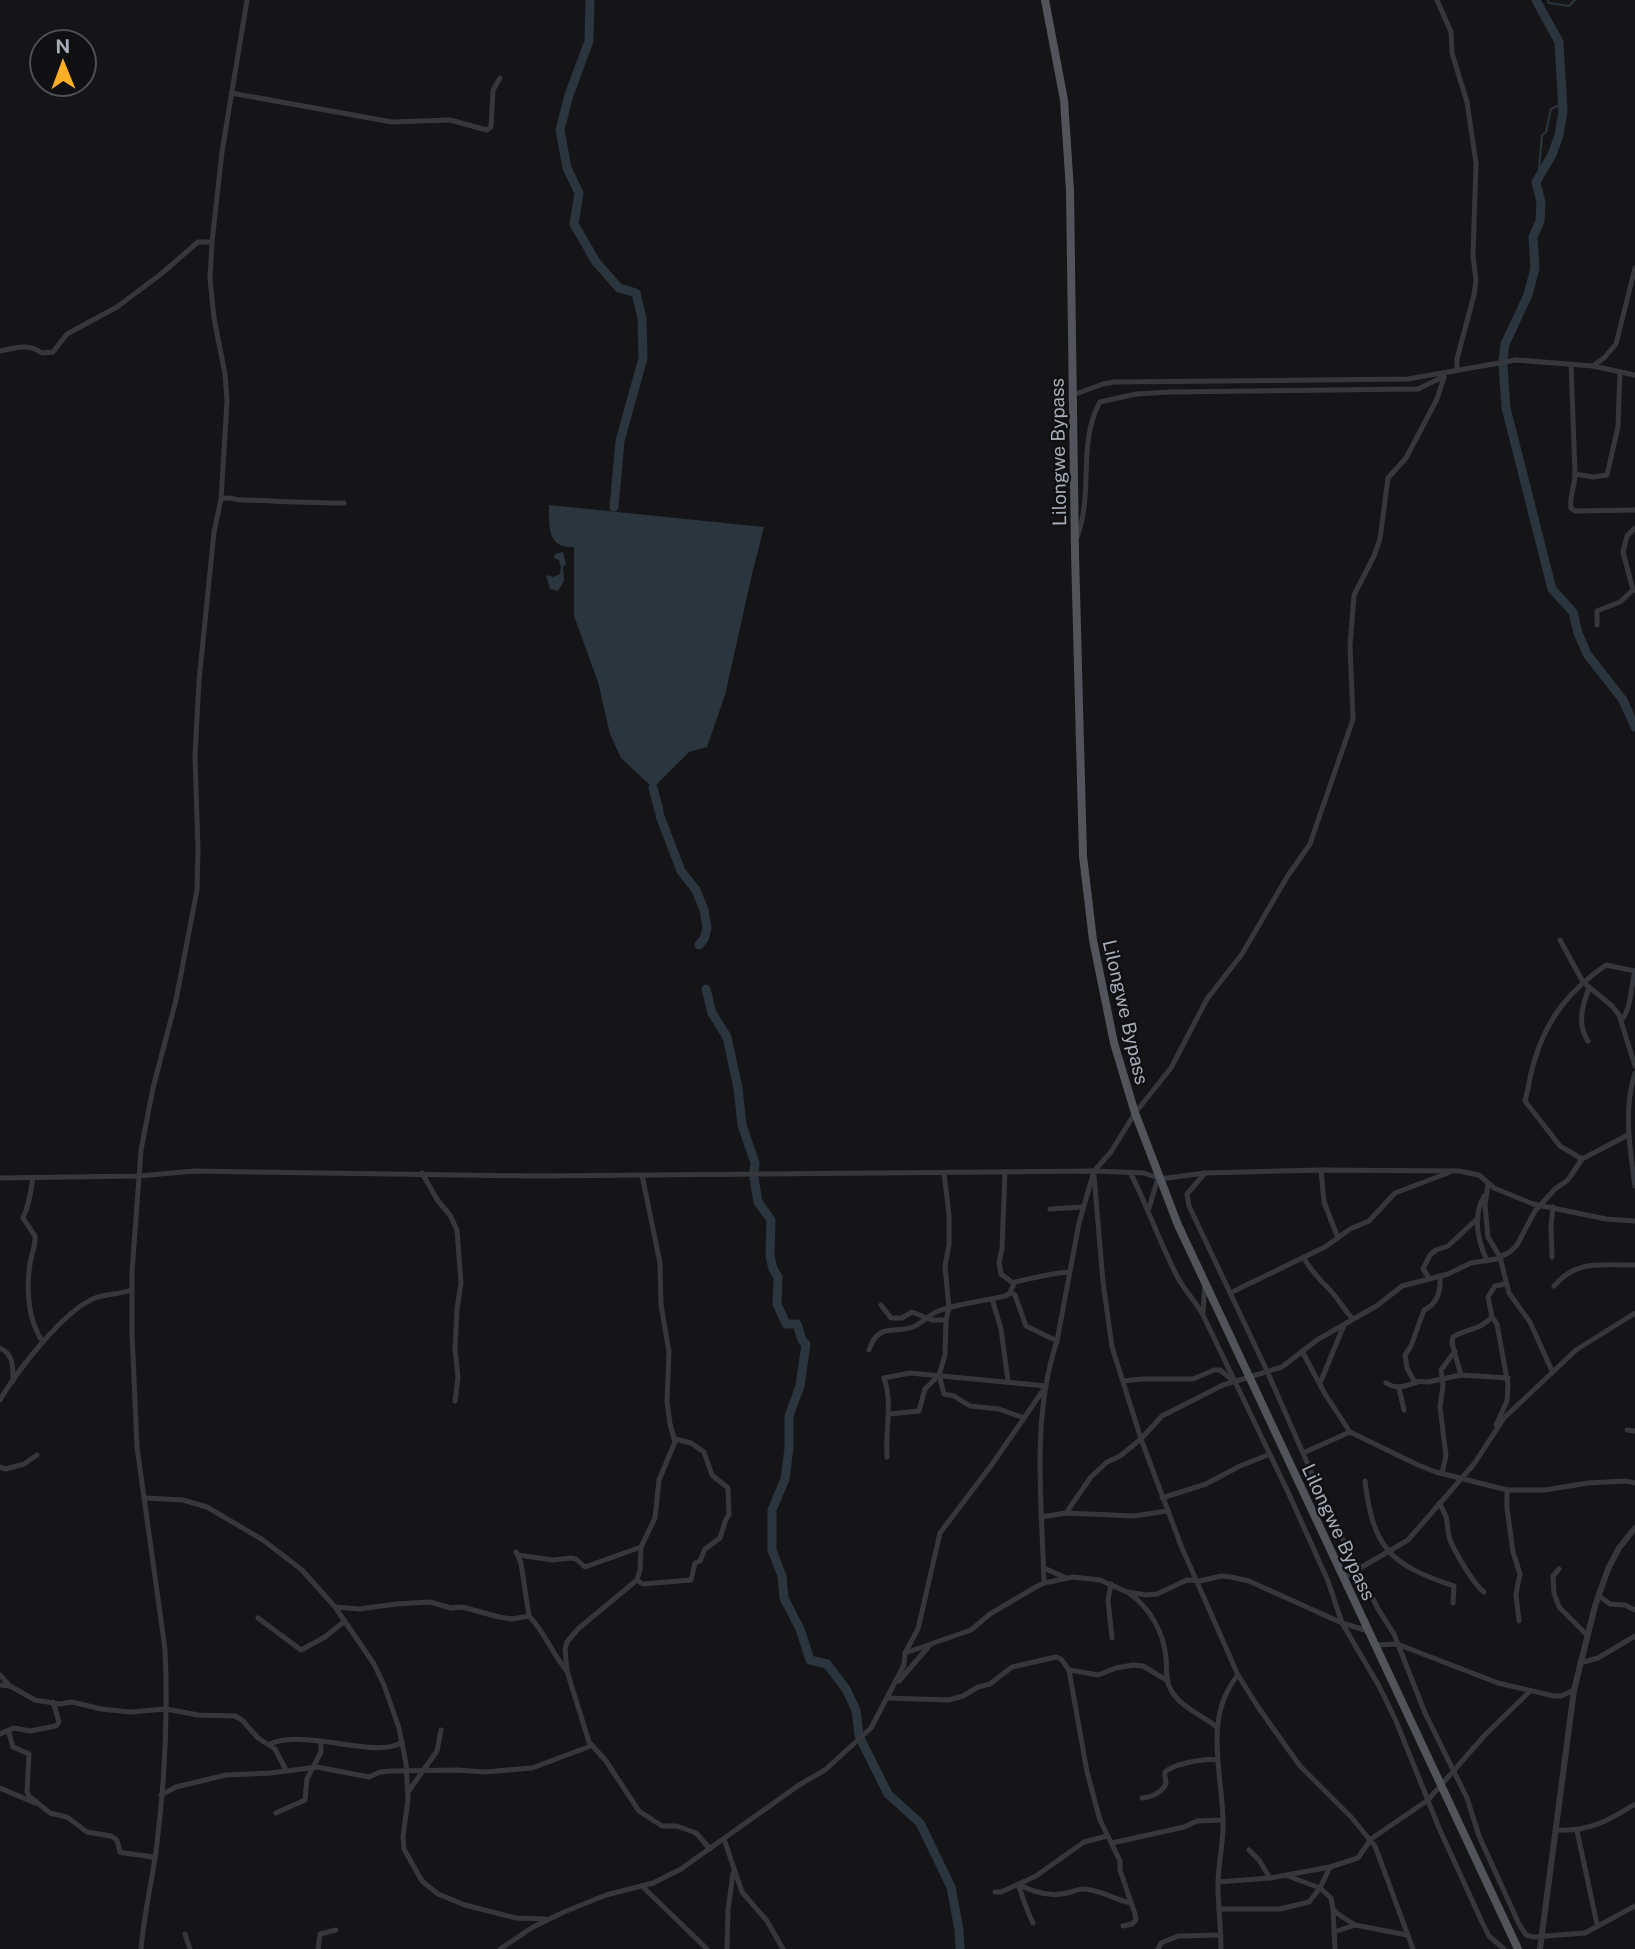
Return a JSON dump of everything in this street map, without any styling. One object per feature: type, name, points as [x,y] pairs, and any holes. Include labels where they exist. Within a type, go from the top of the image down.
[{"type":"main road","name":"Lilongwe Bypass","points":[[1045,0],[1057,55],[1068,145],[1074,544],[1083,856],[1103,997],[1119,1064],[1158,1178],[1205,1283],[1518,1949]]},
{"type":"street","points":[[141,1949],[155,1858],[166,1709],[165,1649],[137,1447],[134,1404],[132,1290],[139,1159],[176,1000],[197,890],[195,756],[199,681],[214,532],[221,499],[227,387],[210,279],[212,242],[231,93],[247,0]]},
{"type":"street","points":[[1074,544],[1083,521],[1090,418],[1100,402],[1136,394],[1169,392],[1418,389],[1454,370],[1476,280],[1473,257],[1476,163],[1467,102],[1452,53],[1451,32],[1437,0]]},
{"type":"street","points":[[231,93],[392,122],[450,120],[487,130],[491,127],[493,90],[500,78]]},
{"type":"street","points":[[0,351],[32,346],[42,353],[53,352],[67,334],[117,307],[198,242],[212,242]]},
{"type":"street","points":[[1593,366],[1616,344],[1635,268]]},
{"type":"street","points":[[1632,281],[1635,292]]},
{"type":"street","points":[[1073,395],[1114,382],[1391,380],[1516,360],[1593,366],[1635,375]]},
{"type":"street","points":[[1572,364],[1575,488],[1571,492],[1571,508],[1575,511],[1635,510]]},
{"type":"street","points":[[1575,474],[1593,477],[1607,475],[1618,427],[1620,372]]},
{"type":"street","points":[[1044,1583],[1039,1470],[1046,1386],[1083,1207],[1094,1171],[1111,1152],[1135,1113],[1171,1068],[1206,999],[1242,954],[1287,877],[1310,844],[1353,719],[1350,646],[1354,595],[1380,539],[1388,478],[1406,458],[1437,399],[1444,377]]},
{"type":"street","points":[[221,499],[227,497],[239,500],[344,503]]},
{"type":"street","points":[[1597,625],[1597,611],[1620,602],[1634,590],[1623,552],[1627,537],[1635,528]]},
{"type":"street","points":[[1560,940],[1583,982],[1612,1006],[1621,1020],[1635,1066]]},
{"type":"street","points":[[1582,1159],[1560,1146],[1525,1099],[1534,1062],[1548,1025],[1565,1000],[1606,965],[1635,971],[1629,993],[1628,1011],[1621,1020]]},
{"type":"street","points":[[1588,1041],[1581,1020],[1589,988]]},
{"type":"street","points":[[1635,1073],[1629,1105],[1628,1135],[1635,1186]]},
{"type":"street","points":[[1066,1513],[1091,1478],[1107,1462],[1120,1456],[1141,1439],[1162,1416],[1233,1381],[1282,1367],[1352,1318],[1378,1305],[1402,1286],[1440,1276],[1471,1263],[1500,1257],[1514,1248],[1540,1205],[1568,1180],[1582,1159],[1628,1135]]},
{"type":"street","points":[[1321,1170],[1324,1202],[1338,1238]]},
{"type":"street","points":[[0,1176],[139,1176],[194,1171],[642,1175],[1094,1171],[1152,1174],[1158,1178],[1205,1173],[1321,1170],[1468,1171],[1523,1201],[1600,1218],[1635,1221]]},
{"type":"street","points":[[1094,1171],[1107,1319],[1112,1347],[1167,1511],[1238,1675],[1300,1766],[1371,1839],[1413,1949]]},
{"type":"street","points":[[1230,1293],[1372,1220],[1381,1206],[1395,1193],[1452,1171]]},
{"type":"street","points":[[1006,1172],[999,1262],[1001,1274],[1013,1283],[1037,1279],[1052,1272],[1070,1272]]},
{"type":"street","points":[[1130,1172],[1149,1208],[1180,1282],[1203,1315],[1270,1454],[1328,1581],[1342,1623],[1380,1686],[1482,1922],[1489,1936],[1504,1949]]},
{"type":"street","points":[[422,1173],[457,1230],[461,1283],[457,1308],[455,1348],[458,1378],[455,1401]]},
{"type":"street","points":[[888,1414],[919,1410],[925,1389],[939,1375],[945,1355],[949,1308],[945,1266],[949,1245],[949,1215],[944,1173]]},
{"type":"street","points":[[1205,1173],[1191,1188],[1187,1198],[1327,1508],[1394,1634],[1430,1724],[1467,1798],[1479,1836],[1519,1924],[1527,1935],[1542,1937],[1577,1934],[1591,1931],[1597,1924],[1635,1906]]},
{"type":"street","points":[[567,1671],[567,1642],[579,1628],[637,1580],[641,1547],[655,1518],[659,1480],[674,1448],[675,1439],[667,1402],[669,1352],[661,1305],[660,1263],[642,1175]]},
{"type":"street","points":[[33,1177],[23,1218],[35,1236],[29,1268],[29,1302],[33,1322],[43,1342]]},
{"type":"street","points":[[1149,1208],[1158,1178]]},
{"type":"street","points":[[1488,1184],[1488,1237],[1500,1257],[1505,1284],[1530,1322],[1552,1371]]},
{"type":"street","points":[[1486,1194],[1480,1204],[1478,1218],[1479,1243],[1487,1261]]},
{"type":"street","points":[[1050,1209],[1083,1207]]},
{"type":"street","points":[[1552,1257],[1550,1226],[1553,1207]]},
{"type":"street","points":[[1430,1279],[1423,1266],[1430,1255],[1448,1246],[1478,1218]]},
{"type":"street","points":[[1303,1257],[1320,1282],[1330,1290],[1341,1308],[1352,1318]]},
{"type":"street","points":[[1554,1286],[1561,1278],[1583,1265],[1635,1265]]},
{"type":"street","points":[[1418,1382],[1414,1381],[1407,1368],[1405,1354],[1411,1346],[1424,1310],[1435,1302],[1440,1290],[1440,1276]]},
{"type":"street","points":[[1010,1292],[1013,1283]]},
{"type":"street","points":[[1203,1315],[1205,1283]]},
{"type":"street","points":[[1494,1431],[1507,1401],[1508,1378],[1488,1294],[1495,1286],[1505,1284]]},
{"type":"street","points":[[1,1397],[52,1331],[93,1299],[132,1290]]},
{"type":"street","points":[[1010,1292],[1015,1295],[1026,1326],[1057,1340]]},
{"type":"street","points":[[869,1350],[871,1343],[882,1332],[894,1328],[911,1328],[949,1308],[992,1299],[1010,1292]]},
{"type":"street","points":[[992,1299],[1001,1329],[1008,1381]]},
{"type":"street","points":[[881,1304],[891,1318],[902,1318],[912,1312],[926,1318],[946,1320]]},
{"type":"street","points":[[1343,1578],[1408,1539],[1463,1477],[1500,1422],[1583,1344],[1635,1313]]},
{"type":"street","points":[[1461,1375],[1453,1337],[1463,1331],[1482,1327],[1492,1317]]},
{"type":"street","points":[[1320,1383],[1344,1325]]},
{"type":"street","points":[[0,1348],[11,1358],[13,1381]]},
{"type":"street","points":[[1442,1473],[1446,1456],[1440,1406],[1441,1368],[1455,1350]]},
{"type":"street","points":[[1302,1351],[1350,1432],[1398,1456],[1442,1473],[1507,1490],[1553,1489],[1588,1483],[1635,1483]]},
{"type":"street","points":[[1123,1381],[1193,1379],[1214,1370],[1226,1373],[1233,1381]]},
{"type":"street","points":[[887,1457],[888,1388],[884,1378],[901,1373],[1046,1386]]},
{"type":"street","points":[[939,1375],[944,1394],[954,1396],[970,1406],[999,1409],[1024,1418]]},
{"type":"street","points":[[1386,1383],[1399,1388],[1461,1375],[1508,1378]]},
{"type":"street","points":[[499,1949],[548,1919],[606,1895],[667,1877],[799,1784],[825,1770],[845,1753],[876,1721],[904,1665],[905,1653],[918,1629],[940,1533],[965,1502],[1046,1386]]},
{"type":"street","points":[[1399,1388],[1404,1410]]},
{"type":"street","points":[[1627,1430],[1635,1431]]},
{"type":"street","points":[[1303,1453],[1350,1432]]},
{"type":"street","points":[[637,1580],[649,1584],[691,1580],[695,1563],[700,1561],[705,1549],[720,1538],[729,1515],[728,1488],[712,1475],[704,1452],[691,1443],[675,1439]]},
{"type":"street","points":[[1162,1498],[1206,1484],[1270,1454]]},
{"type":"street","points":[[0,1466],[6,1469],[15,1467],[37,1455]]},
{"type":"street","points":[[1365,1481],[1369,1511],[1379,1540],[1388,1552],[1406,1566],[1454,1586],[1453,1603]]},
{"type":"street","points":[[1507,1490],[1513,1552],[1520,1574],[1516,1594],[1519,1621]]},
{"type":"street","points":[[145,1498],[194,1502],[217,1512],[264,1540],[297,1566],[345,1620],[380,1676],[402,1742],[408,1791],[404,1849],[414,1870],[428,1887],[448,1899],[493,1913],[534,1920],[548,1919]]},
{"type":"street","points":[[1439,1503],[1446,1514],[1450,1540],[1484,1592]]},
{"type":"street","points":[[1041,1517],[1066,1513],[1134,1516],[1167,1511]]},
{"type":"street","points":[[1541,1949],[1574,1690],[1580,1663],[1598,1597],[1614,1558],[1635,1528]]},
{"type":"street","points":[[641,1547],[585,1567],[571,1558],[553,1560],[517,1554],[529,1616],[567,1671],[591,1746],[606,1760],[639,1811],[662,1826],[677,1826],[696,1833],[710,1849]]},
{"type":"street","points":[[1044,1568],[1066,1578]]},
{"type":"street","points":[[1559,1569],[1553,1576],[1557,1603],[1587,1635]]},
{"type":"street","points":[[905,1653],[971,1630],[990,1614],[1044,1583],[1082,1576],[1111,1584],[1140,1600],[1157,1625],[1164,1643],[1172,1693],[1181,1703],[1217,1727]]},
{"type":"street","points":[[1127,1592],[1157,1594],[1181,1582],[1222,1576],[1249,1581],[1342,1623],[1368,1631]]},
{"type":"street","points":[[1111,1584],[1108,1600],[1112,1637]]},
{"type":"street","points":[[1598,1597],[1614,1606],[1625,1605],[1635,1611]]},
{"type":"street","points":[[335,1607],[359,1609],[430,1602],[512,1619],[529,1616]]},
{"type":"street","points":[[258,1618],[301,1650],[325,1637],[345,1620]]},
{"type":"street","points":[[1580,1663],[1598,1658],[1635,1636]]},
{"type":"street","points":[[1375,1645],[1397,1644],[1498,1683],[1553,1696],[1561,1696],[1574,1690]]},
{"type":"street","points":[[887,1698],[909,1667],[930,1645]]},
{"type":"street","points":[[887,1698],[949,1699],[990,1684],[1012,1667],[1056,1657],[1061,1659],[1069,1670],[1087,1772],[1136,1920],[1123,1926]]},
{"type":"street","points":[[1069,1670],[1098,1675],[1133,1665],[1143,1667],[1168,1681]]},
{"type":"street","points":[[0,1675],[10,1686],[31,1698],[53,1702],[130,1712],[166,1709],[240,1718],[258,1738],[270,1744],[281,1757],[286,1770]]},
{"type":"street","points":[[1221,1949],[1218,1882],[1223,1820],[1217,1760],[1217,1727],[1226,1696],[1238,1675]]},
{"type":"street","points":[[0,1685],[10,1686]]},
{"type":"street","points":[[1218,1882],[1270,1878],[1330,1867],[1358,1858],[1371,1839],[1428,1800],[1484,1736],[1531,1691]]},
{"type":"street","points":[[0,1734],[14,1728],[37,1730],[56,1726],[59,1723],[53,1702]]},
{"type":"street","points":[[8,1730],[13,1747],[29,1754],[26,1787],[29,1796],[38,1805]]},
{"type":"street","points":[[408,1791],[436,1751],[442,1730]]},
{"type":"street","points":[[270,1744],[299,1738],[374,1748],[395,1746],[402,1742]]},
{"type":"street","points":[[276,1813],[305,1800],[307,1779],[321,1752],[321,1742]]},
{"type":"street","points":[[161,1796],[176,1787],[226,1774],[323,1767],[337,1773],[369,1777],[380,1772],[485,1772],[532,1768],[591,1746]]},
{"type":"street","points":[[1142,1798],[1149,1798],[1161,1791],[1166,1784],[1165,1772],[1170,1767],[1209,1759],[1217,1760]]},
{"type":"street","points":[[0,1788],[50,1813],[67,1817],[87,1832],[111,1836],[117,1840],[122,1853],[138,1853],[155,1858]]},
{"type":"street","points":[[1556,1830],[1577,1830],[1602,1822],[1635,1804]]},
{"type":"street","points":[[1112,1843],[1184,1827],[1197,1821],[1223,1820]]},
{"type":"street","points":[[1577,1830],[1597,1924]]},
{"type":"street","points":[[995,1892],[1001,1892],[1036,1876],[1084,1842],[1107,1836]]},
{"type":"street","points":[[724,1839],[742,1892],[767,1921],[783,1949]]},
{"type":"street","points":[[1249,1850],[1270,1878]]},
{"type":"street","points":[[1219,1909],[1280,1909],[1309,1902],[1320,1888],[1330,1867]]},
{"type":"street","points":[[727,1949],[728,1910],[734,1870]]},
{"type":"street","points":[[1286,1875],[1320,1888],[1331,1898],[1335,1949]]},
{"type":"street","points":[[1018,1884],[1031,1891],[1061,1895],[1082,1888],[1131,1903]]},
{"type":"street","points":[[1018,1884],[1033,1923]]},
{"type":"street","points":[[642,1886],[707,1949]]},
{"type":"street","points":[[1333,1909],[1355,1925],[1407,1935]]},
{"type":"street","points":[[1334,1932],[1355,1925]]},
{"type":"street","points":[[318,1949],[320,1934],[336,1930]]},
{"type":"street","points":[[185,1934],[190,1949]]},
{"type":"street","points":[[1158,1949],[1161,1943],[1168,1939],[1221,1935]]},
{"type":"shaded area","points":[[549,505],[764,527],[725,695],[707,747],[689,752],[653,788],[621,758],[610,734],[598,682],[574,616],[574,547],[559,544],[551,535]]},
{"type":"shaded area","points":[[563,552],[566,564],[563,567],[564,581],[558,591],[550,589],[546,575],[553,577],[560,574],[559,560],[554,558],[555,554]]},
{"type":"waterway","points":[[590,0],[589,41],[569,95],[560,130],[567,168],[579,193],[574,224],[596,262],[619,288],[636,293],[642,318],[643,358],[620,441],[614,507]]},
{"type":"waterway","points":[[1503,359],[1505,344],[1528,295],[1535,268],[1533,237],[1540,221],[1541,202],[1536,182],[1552,155],[1563,111],[1559,42],[1536,0]]},
{"type":"waterway","points":[[1548,0],[1549,3],[1569,6],[1575,0]]},
{"type":"waterway","points":[[1538,180],[1542,135],[1546,132],[1551,109],[1562,104]]},
{"type":"waterway","points":[[1503,365],[1506,408],[1552,589],[1573,612],[1587,654],[1623,700],[1635,727]]},
{"type":"waterway","points":[[653,788],[659,811]]},
{"type":"waterway","points":[[660,816],[681,871],[696,890],[704,910],[707,928],[699,945]]},
{"type":"waterway","points":[[706,989],[712,1013],[727,1037],[738,1088],[742,1125],[755,1163],[754,1171]]},
{"type":"waterway","points":[[754,1178],[758,1202],[771,1220],[770,1256],[778,1277],[777,1304],[786,1324],[797,1324],[806,1344],[800,1386],[789,1416],[785,1479],[772,1510],[772,1550],[782,1576],[784,1598],[800,1629],[810,1660],[827,1664],[846,1689],[856,1710],[859,1735]]},
{"type":"waterway","points":[[861,1740],[888,1794],[920,1823],[951,1887],[960,1949]]}]
